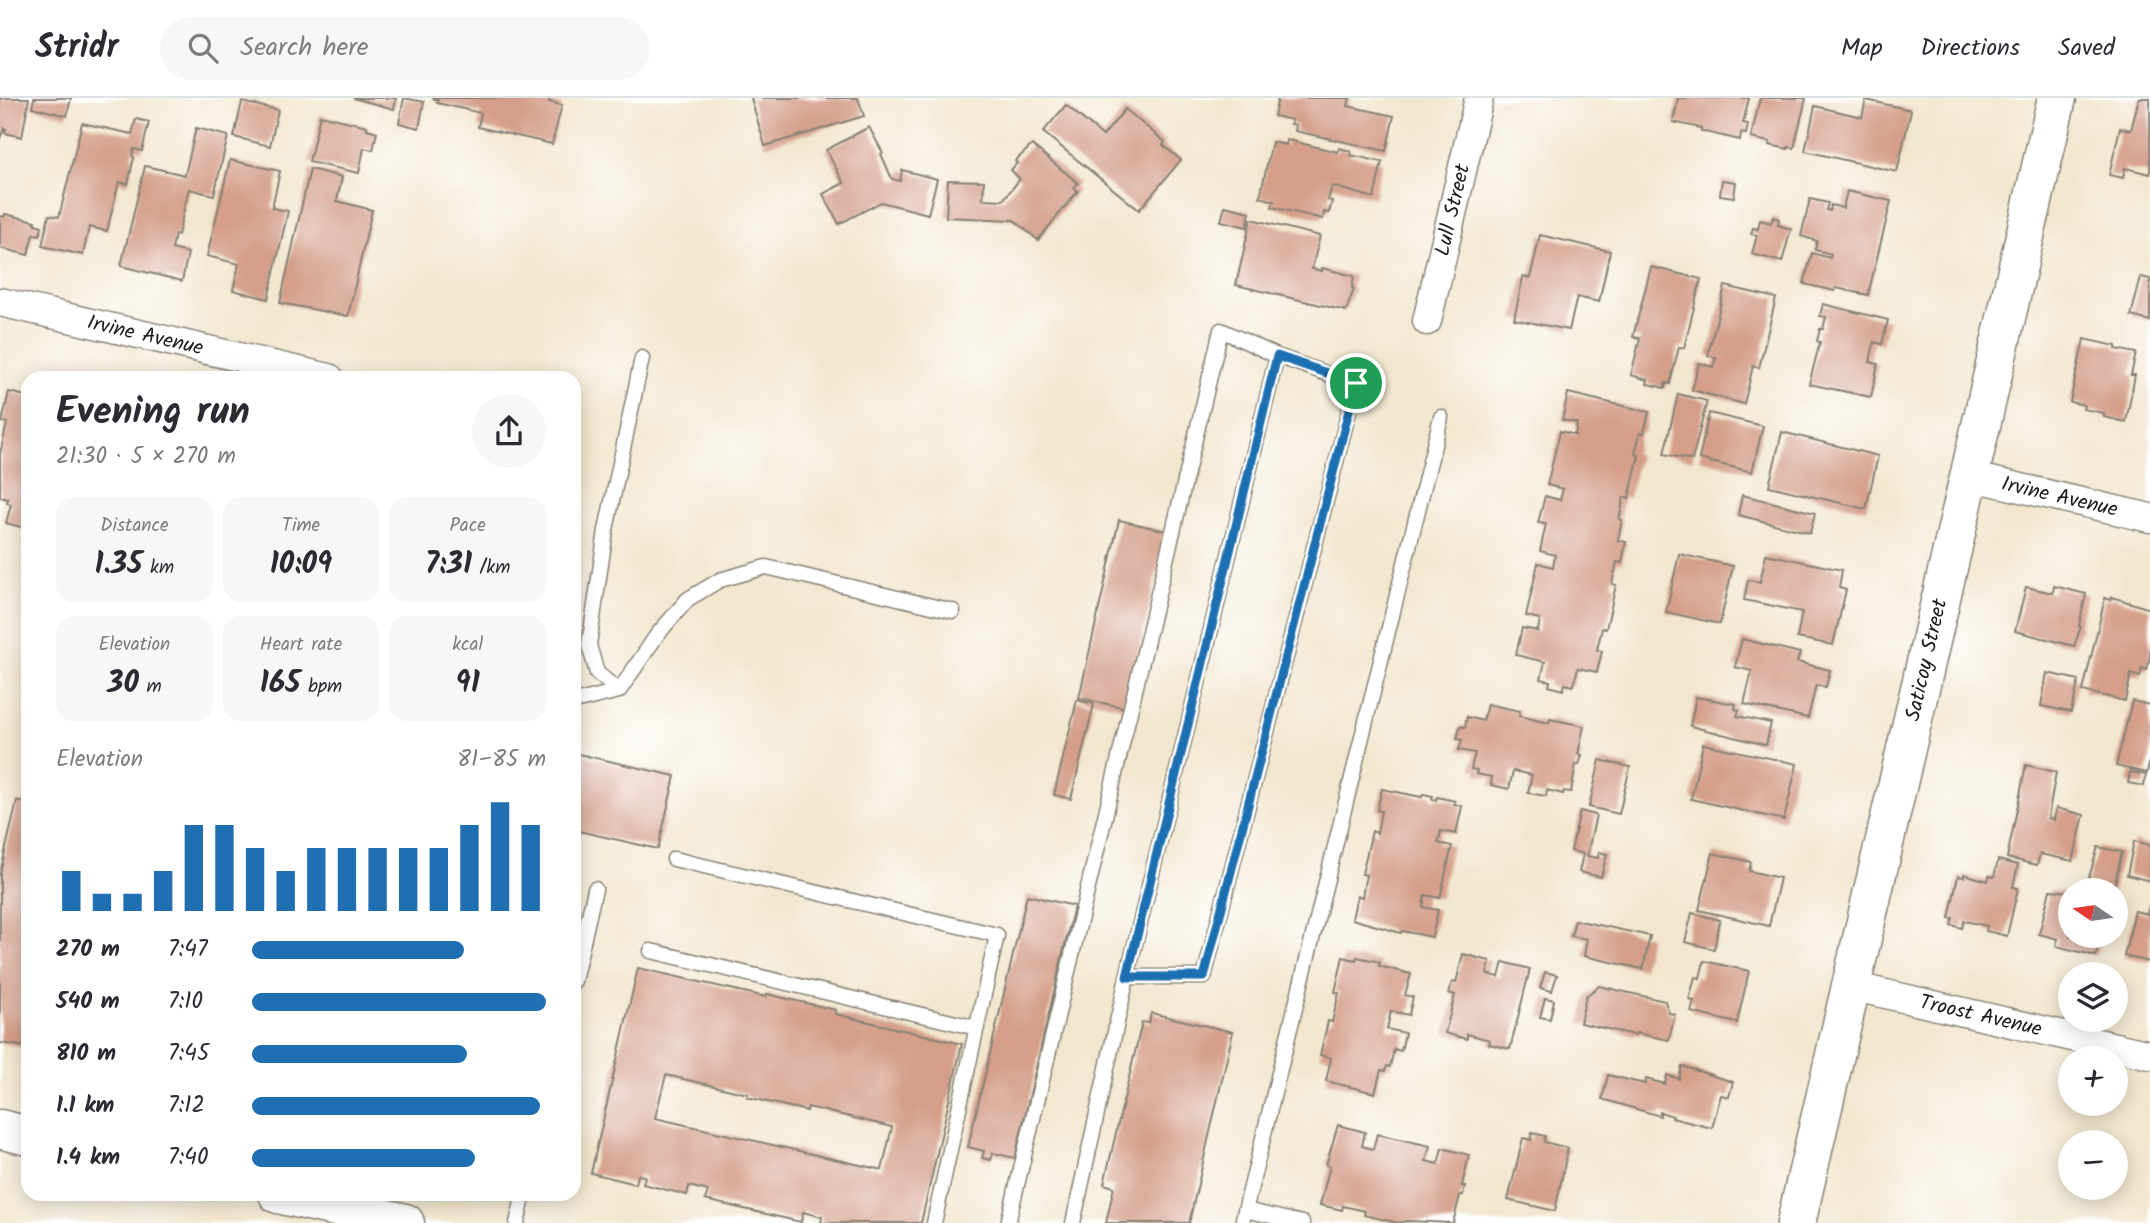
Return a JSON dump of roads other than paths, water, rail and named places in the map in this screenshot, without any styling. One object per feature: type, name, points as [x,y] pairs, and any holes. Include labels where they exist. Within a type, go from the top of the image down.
[{"type":"main road","name":"Saticoy Street","points":[[1796,1223],[2057,98]]},
{"type":"main road","points":[[0,1129],[21,1134]]},
{"type":"main road","points":[[309,1201],[405,1223]]},
{"type":"street","name":"Lull Street","points":[[1427,321],[1479,98]]},
{"type":"street","name":"Irvine Avenue","points":[[0,302],[299,371]]},
{"type":"street","name":"Irvine Avenue","points":[[1969,477],[2150,517]]},
{"type":"street","name":"Troost Avenue","points":[[1851,986],[2150,1055]]},
{"type":"lane","points":[[1007,1223],[1220,330],[1277,356],[1356,383],[1204,977],[1127,977]]},
{"type":"lane","points":[[1073,1223],[1127,977],[1277,356]]},
{"type":"lane","points":[[619,691],[597,673],[590,645],[606,530],[642,358]]},
{"type":"lane","points":[[1302,1223],[1244,1216],[1441,417]]},
{"type":"lane","points":[[581,700],[619,691],[657,635],[688,599],[720,580],[766,567],[953,611]]},
{"type":"lane","points":[[674,859],[997,935],[934,1223]]},
{"type":"lane","points":[[581,951],[595,890]]},
{"type":"lane","points":[[651,951],[977,1028]]},
{"type":"lane","points":[[517,1223],[522,1201]]}]
